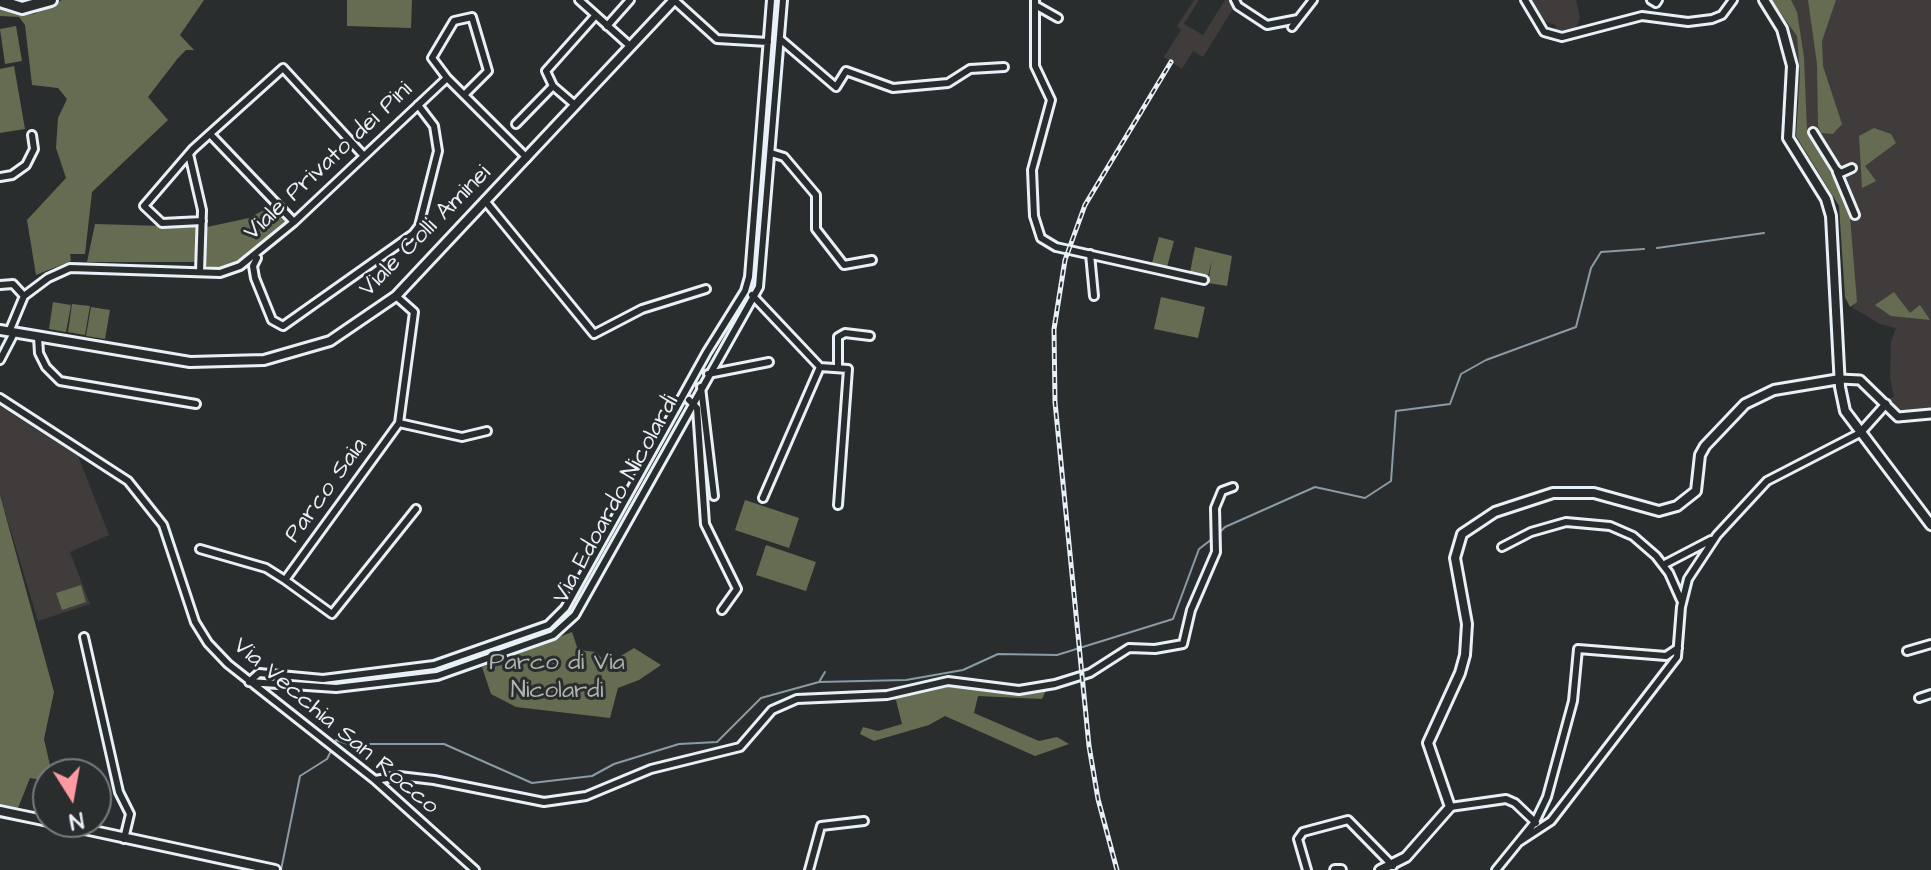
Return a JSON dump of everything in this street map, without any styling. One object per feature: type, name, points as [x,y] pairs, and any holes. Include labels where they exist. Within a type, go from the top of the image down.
[{"type":"highway","points":[[0,1],[22,8],[51,0]]},
{"type":"main road","name":"Viale Colli Aminei","points":[[8,332],[168,361],[264,360],[330,341],[396,296],[674,0]]},
{"type":"main road","points":[[1764,0],[1782,29],[1790,54],[1788,138],[1826,199],[1831,216],[1840,379],[1845,411],[1931,525]]},
{"type":"main road","points":[[1380,870],[1393,866],[1423,841],[1450,807],[1428,743],[1465,655],[1467,624],[1455,558],[1462,534],[1495,512],[1553,493],[1594,493],[1659,511],[1686,503],[1696,491],[1700,455],[1705,446],[1745,404],[1774,390],[1840,379]]},
{"type":"main road","points":[[0,811],[32,818]]},
{"type":"main road","points":[[112,836],[275,870]]},
{"type":"street","points":[[579,0],[630,46]]},
{"type":"street","points":[[607,26],[630,0]]},
{"type":"street","points":[[674,0],[717,39],[768,42]]},
{"type":"street","name":"Via Edoardo Nicolardi","points":[[249,682],[259,673],[323,679],[454,659],[548,625],[565,608],[682,396],[745,291],[749,277],[771,0]]},
{"type":"street","name":"Via Edoardo Nicolardi","points":[[249,682],[336,688],[460,669],[553,635],[575,615],[700,387],[754,296],[761,276],[783,0]]},
{"type":"street","points":[[1235,0],[1238,6],[1267,25],[1298,19]]},
{"type":"street","points":[[1292,27],[1313,0]]},
{"type":"street","points":[[1525,0],[1544,32],[1562,37],[1642,16],[1688,22],[1712,19],[1722,15],[1733,0]]},
{"type":"street","points":[[1641,0],[1653,0]]},
{"type":"street","points":[[1035,2],[1058,18]]},
{"type":"street","points":[[1035,2],[1035,66],[1051,100],[1032,170],[1036,227],[1049,245],[1204,280]]},
{"type":"street","points":[[575,105],[553,86],[546,71],[595,16]]},
{"type":"street","points":[[447,78],[432,58],[454,21],[472,17],[488,71],[464,95]]},
{"type":"street","points":[[780,39],[836,87],[846,71],[893,88],[948,83],[970,69],[1004,67]]},
{"type":"street","points":[[202,221],[162,223],[144,206],[189,154],[283,68],[364,156]]},
{"type":"street","name":"Viale Privato dei Pini","points":[[227,272],[264,249],[447,78],[527,158]]},
{"type":"street","points":[[516,124],[553,86]]},
{"type":"street","points":[[264,249],[255,261],[255,278],[272,320],[283,326],[413,234],[419,226],[438,151],[434,126],[418,105]]},
{"type":"street","points":[[1813,132],[1836,169],[1855,215]]},
{"type":"street","points":[[210,134],[294,222]]},
{"type":"street","points":[[0,177],[12,175],[26,165],[34,149],[32,135]]},
{"type":"street","points":[[771,153],[784,157],[816,195],[816,229],[844,265],[872,260]]},
{"type":"street","points":[[189,154],[202,221],[200,272]]},
{"type":"street","points":[[1836,169],[1841,173],[1852,168]]},
{"type":"street","points":[[486,202],[594,334],[642,309],[706,289]]},
{"type":"street","points":[[1090,254],[1094,296]]},
{"type":"street","points":[[0,360],[24,296],[48,278],[70,268],[200,272],[246,270],[255,278]]},
{"type":"street","points":[[0,285],[13,284],[24,296]]},
{"type":"street","points":[[745,291],[754,296],[820,367],[848,369],[838,505]]},
{"type":"street","name":"Parco Saia","points":[[285,580],[399,423],[414,312],[396,296]]},
{"type":"street","points":[[838,368],[838,337],[845,333],[870,336]]},
{"type":"street","points":[[38,337],[46,367],[60,381],[196,404]]},
{"type":"street","points":[[708,374],[769,362]]},
{"type":"street","points":[[763,498],[820,367]]},
{"type":"street","points":[[1840,379],[1860,380],[1892,413]]},
{"type":"street","points":[[691,381],[700,387],[714,496]]},
{"type":"street","points":[[682,396],[697,408],[705,524],[737,589],[722,610]]},
{"type":"street","name":"Via Vecchia San Rocco","points":[[0,398],[128,481],[163,525],[201,634],[249,682],[375,780],[475,870]]},
{"type":"street","points":[[1519,842],[1542,829],[1561,807],[1677,657],[1681,607],[1699,553],[1767,481],[1860,433],[1879,416],[1886,404]]},
{"type":"street","points":[[1879,416],[1892,413],[1903,417],[1931,414]]},
{"type":"street","name":"Parco Saia","points":[[399,423],[462,437],[487,431]]},
{"type":"street","points":[[375,780],[399,776],[434,780],[544,802],[586,796],[651,769],[740,747],[772,710],[797,699],[887,695],[948,681],[1019,690],[1090,673],[1129,648],[1155,649],[1183,644],[1191,610],[1216,552],[1215,508],[1222,491],[1233,487]]},
{"type":"street","name":"Parco Saia","points":[[200,549],[266,568],[332,614],[416,509]]},
{"type":"street","points":[[1502,547],[1538,529],[1586,521],[1622,530],[1651,551],[1663,565],[1674,581],[1681,607]]},
{"type":"street","points":[[1651,551],[1676,558]]},
{"type":"street","points":[[1663,565],[1676,558],[1699,553]]},
{"type":"street","points":[[1674,581],[1681,583],[1688,579]]},
{"type":"street","points":[[84,637],[119,792],[130,814],[124,839]]},
{"type":"street","points":[[499,643],[503,654]]},
{"type":"street","points":[[1907,651],[1931,644]]},
{"type":"street","points":[[1496,870],[1535,822],[1547,797],[1573,701],[1578,649],[1670,655],[1678,648]]},
{"type":"street","points":[[464,655],[468,666]]},
{"type":"street","points":[[1655,655],[1664,674]]},
{"type":"street","points":[[454,659],[460,669]]},
{"type":"street","points":[[373,673],[374,684]]},
{"type":"street","points":[[1919,698],[1931,694]]},
{"type":"street","points":[[1547,797],[1557,798],[1561,807]]},
{"type":"street","points":[[1450,807],[1506,799],[1515,803],[1542,829]]},
{"type":"street","points":[[1307,870],[1298,839],[1303,832],[1348,820],[1393,866]]},
{"type":"street","points":[[809,870],[821,826],[864,821]]},
{"type":"shaded area","points":[[1194,0],[1199,0],[1184,24],[1203,35],[1225,0],[1230,0],[1233,9],[1203,57],[1193,51],[1182,69],[1164,57],[1181,30],[1177,26]]},
{"type":"shaded area","points":[[1530,0],[1576,0],[1580,18],[1575,30],[1555,31],[1556,25],[1540,20]]},
{"type":"shaded area","points":[[1770,0],[1931,0],[1931,412],[1897,411],[1887,399],[1894,397],[1890,378],[1891,341],[1896,328],[1880,324],[1853,308],[1843,206],[1801,128],[1791,31]]},
{"type":"shaded area","points":[[0,406],[78,456],[109,535],[70,552],[90,604],[38,621],[0,495]]},
{"type":"green space","points":[[62,0],[204,0],[180,35],[194,50],[186,50],[178,58],[148,97],[168,120],[92,192],[85,254],[70,254],[71,261],[36,275],[27,220],[66,178],[56,148],[58,118],[67,99],[58,88],[32,85],[25,25],[19,17],[0,16],[0,9],[20,15],[34,14]]},
{"type":"green space","points":[[347,0],[412,0],[411,28],[347,26]]},
{"type":"green space","points":[[1771,0],[1791,0],[1797,12],[1804,57],[1807,131],[1849,204],[1857,302],[1850,307],[1845,297],[1839,206],[1796,136],[1800,74],[1797,36]]},
{"type":"green space","points":[[1808,0],[1836,0],[1822,41],[1823,66],[1842,124],[1833,134],[1821,133],[1818,126],[1817,64]]},
{"type":"green space","points":[[16,26],[22,61],[5,64],[0,29]]},
{"type":"green space","points":[[14,66],[25,129],[0,133],[0,69]]},
{"type":"green space","points":[[1874,128],[1891,134],[1896,143],[1865,166],[1876,181],[1862,188],[1859,136]]},
{"type":"green space","points":[[271,206],[290,223],[243,262],[225,269],[205,268],[207,227],[249,218]]},
{"type":"green space","points":[[95,224],[197,227],[196,262],[87,262]]},
{"type":"green space","points":[[1159,237],[1174,241],[1167,267],[1152,263]]},
{"type":"green space","points":[[1195,247],[1232,256],[1227,286],[1208,283],[1212,260],[1208,276],[1190,272]]},
{"type":"green space","points":[[1894,292],[1910,313],[1920,305],[1930,320],[1891,316],[1875,305]]},
{"type":"green space","points":[[1161,297],[1205,307],[1198,338],[1154,329]]},
{"type":"green space","points":[[53,302],[71,305],[66,332],[49,329]]},
{"type":"green space","points":[[72,304],[90,306],[85,335],[68,332]]},
{"type":"green space","points":[[91,307],[110,310],[105,339],[86,336]]},
{"type":"green space","points":[[0,495],[54,692],[44,739],[48,758],[32,758],[32,778],[18,808],[0,804]]},
{"type":"green space","points":[[745,500],[799,518],[789,548],[735,530]]},
{"type":"green space","points":[[766,545],[816,562],[806,591],[756,575]]},
{"type":"green space","points":[[81,585],[86,602],[62,610],[56,593]]},
{"type":"green space","name":"Parco di Via Nicolardi","points":[[572,632],[578,650],[596,652],[607,664],[634,648],[661,665],[639,680],[618,688],[610,718],[516,707],[491,694],[482,667]]},
{"type":"green space","points":[[945,684],[1018,692],[1047,688],[1042,699],[978,696],[974,713],[1039,741],[1057,737],[1069,744],[1035,756],[945,716],[929,725],[874,741],[860,734],[863,727],[878,731],[902,724],[896,700],[887,697]]},
{"type":"waterway","points":[[1657,248],[1764,233]]},
{"type":"waterway","points":[[1217,535],[1225,527],[1315,487],[1365,498],[1391,481],[1396,411],[1450,404],[1461,374],[1486,360],[1576,327],[1591,268],[1601,252],[1644,249]]},
{"type":"waterway","points":[[335,743],[336,740],[348,744],[444,744],[532,783],[592,776],[614,764],[679,744],[717,742],[761,698],[819,682],[906,680],[963,670],[998,654],[1057,655],[1173,619],[1199,549],[1212,539]]},
{"type":"waterway","points":[[1109,657],[1121,650]]},
{"type":"waterway","points":[[819,682],[825,672]]},
{"type":"waterway","points":[[281,870],[300,776],[327,759],[332,749]]},
{"type":"railway","points":[[1117,870],[1098,799],[1089,746],[1055,402],[1054,329],[1065,260],[1085,205],[1171,62]]}]
